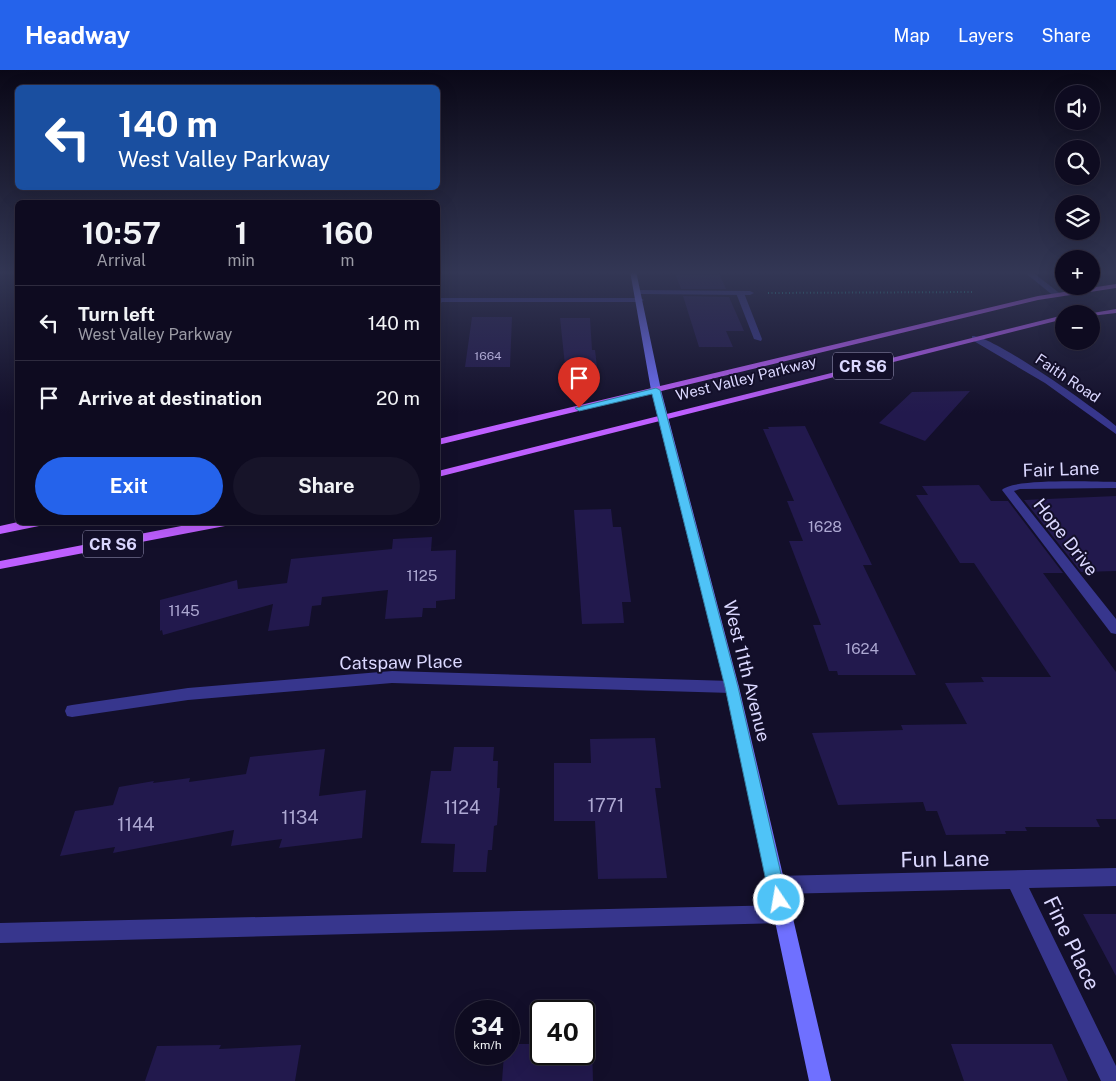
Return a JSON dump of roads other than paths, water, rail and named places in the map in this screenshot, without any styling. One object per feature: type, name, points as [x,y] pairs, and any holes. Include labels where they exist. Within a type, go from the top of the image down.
[{"type":"main road","name":"West Valley Parkway","points":[[440,442],[954,318]]},
{"type":"main road","name":"West Valley Parkway","points":[[440,473],[662,416],[1055,319]]},
{"type":"main road","points":[[0,530],[24,525]]},
{"type":"main road","name":"CR S6","points":[[0,564],[209,525]]},
{"type":"street","name":"West 11th Avenue","points":[[644,318],[662,416],[732,687],[820,1081]]},
{"type":"street","points":[[750,318],[758,339]]},
{"type":"street","name":"Faith Road","points":[[975,338],[1053,382],[1086,404],[1116,430]]},
{"type":"street","name":"Fair Lane","points":[[1007,490],[1019,486],[1116,484]]},
{"type":"street","name":"Hope Drive","points":[[1007,490],[1116,629]]},
{"type":"street","name":"Catspaw Place","points":[[72,712],[188,694],[392,677],[732,687]]},
{"type":"street","name":"Fun Lane","points":[[775,885],[1116,877]]},
{"type":"street","name":"Fine Place","points":[[1015,880],[1112,1081]]},
{"type":"street","points":[[0,932],[782,914]]}]
